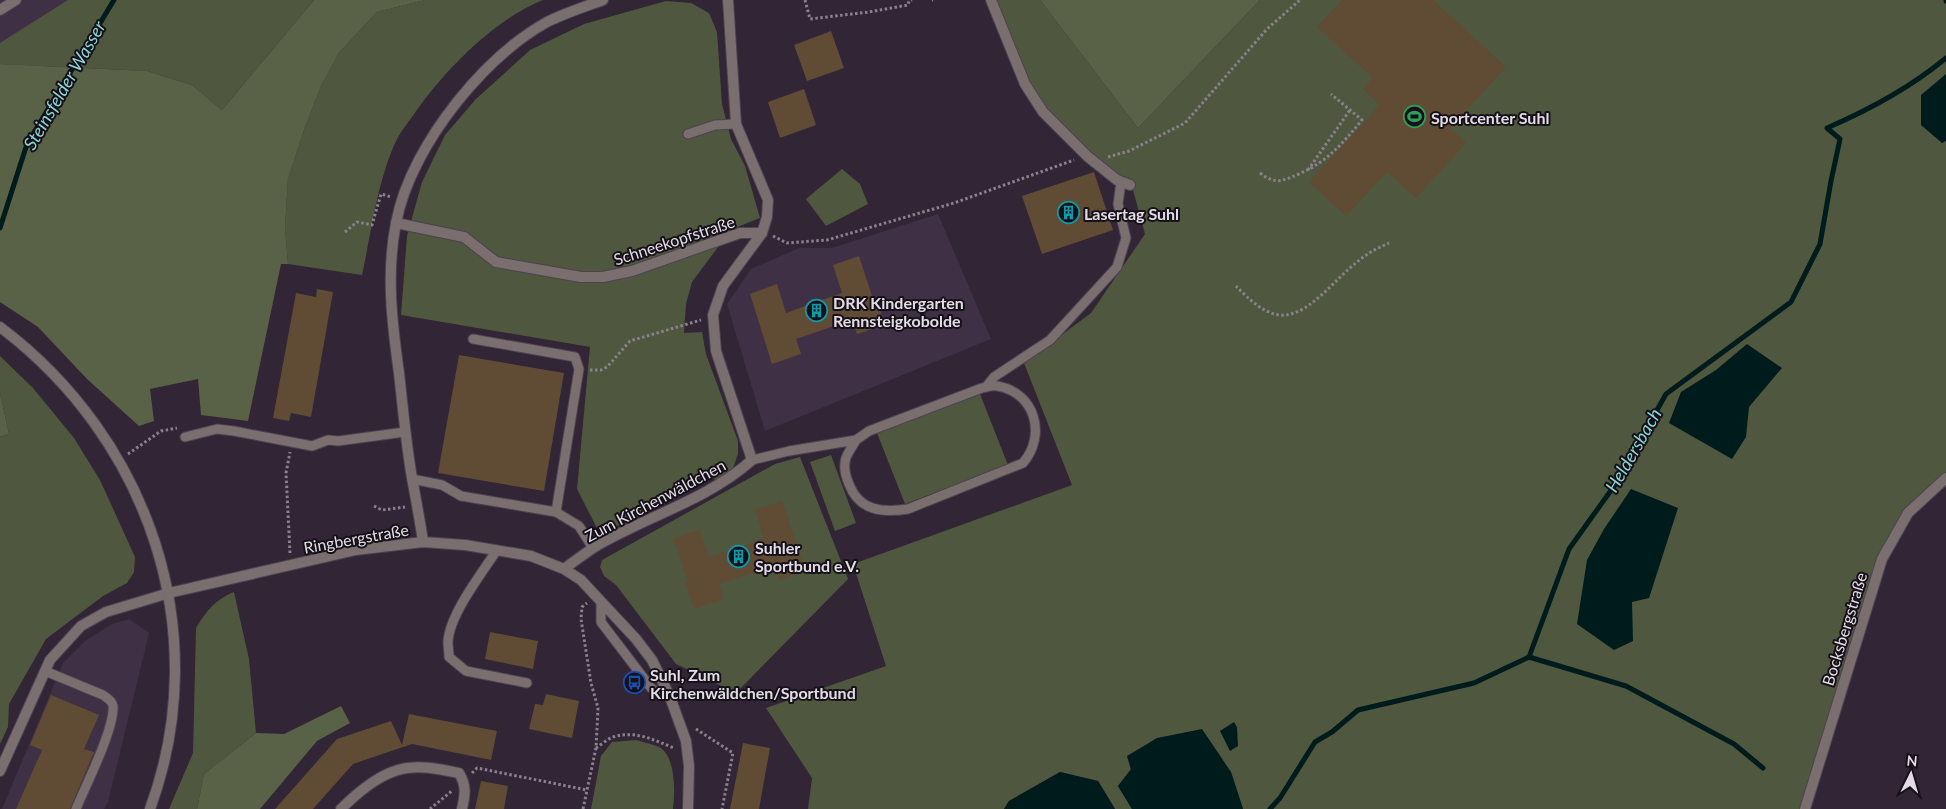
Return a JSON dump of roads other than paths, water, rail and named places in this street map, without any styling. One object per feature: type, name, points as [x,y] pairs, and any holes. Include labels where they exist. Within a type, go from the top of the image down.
[{"type":"street","points":[[0,10],[16,0]]},
{"type":"street","points":[[423,542],[419,506],[412,479],[405,432],[393,331],[390,290],[396,222],[415,169],[433,133],[470,86],[510,48],[546,23],[603,0]]},
{"type":"street","points":[[728,0],[736,124],[768,200],[767,217],[762,233],[722,286],[713,315],[716,351],[725,384],[735,407],[752,460]]},
{"type":"street","points":[[991,0],[1025,84],[1043,112],[1087,156],[1126,184]]},
{"type":"street","name":"Schneekopfstraße","points":[[396,222],[464,237],[496,262],[581,277],[603,277],[632,271],[740,233],[762,233]]},
{"type":"street","points":[[0,327],[28,348],[59,379],[100,430],[119,460],[136,493],[152,531],[169,593],[174,639],[175,695],[168,754],[150,809]]},
{"type":"street","name":"Zum Kirchenwäldchen","points":[[564,568],[593,548],[679,506],[738,472],[752,460]]},
{"type":"street","name":"Bocksbergstraße","points":[[1805,809],[1882,560],[1908,514],[1946,478]]},
{"type":"street","name":"Ringbergstraße","points":[[0,771],[50,660],[81,626],[106,612],[169,593],[356,550],[423,542],[465,544],[531,556],[564,568],[581,580],[636,639],[652,660],[670,697],[686,741],[689,766],[688,809]]},
{"type":"street","points":[[341,809],[366,786],[398,770],[419,768],[440,769],[459,773],[464,781],[466,792],[462,809]]},
{"type":"lane","points":[[688,134],[715,125],[736,124]]},
{"type":"lane","points":[[986,387],[994,377],[1050,340],[1117,267],[1126,238],[1118,204],[1126,184]]},
{"type":"lane","points":[[473,339],[575,357],[579,369],[556,512]]},
{"type":"lane","points":[[996,386],[1014,392],[1026,400],[1032,410],[1036,428],[1035,441],[1030,454],[1023,463],[908,509],[893,511],[875,510],[859,502],[850,488],[844,472],[846,457],[856,440],[869,431],[986,387],[996,386]]},
{"type":"lane","points":[[185,437],[217,429],[312,446],[328,440],[405,432]]},
{"type":"lane","points":[[752,460],[789,451],[856,440]]},
{"type":"lane","points":[[412,479],[442,485],[460,496],[556,512],[579,526],[593,548]]},
{"type":"lane","points":[[498,550],[469,593],[456,618],[448,640],[449,657],[466,671],[527,683]]},
{"type":"lane","points":[[599,599],[601,622],[652,689],[670,697]]},
{"type":"lane","points":[[45,671],[102,695],[111,701],[113,706],[109,731],[76,809]]},
{"type":"waterway","name":"Steinsfelder Wasser","points":[[0,228],[27,144],[114,0]]},
{"type":"waterway","name":"Heldersbach","points":[[1270,809],[1280,798],[1315,742],[1332,732],[1358,710],[1474,683],[1529,657],[1569,549],[1617,482],[1666,394],[1791,302],[1820,244],[1840,139],[1827,128],[1890,97],[1946,58]]},
{"type":"waterway","points":[[1529,657],[1626,686],[1734,744],[1763,768]]},
{"type":"place","name":"Sportcenter Suhl","points":[[1415,117]]},
{"type":"place","name":"Lasertag Suhl","points":[[1068,213]]},
{"type":"place","name":"DRK Kindergarten Rennsteigkobolde","points":[[817,311]]},
{"type":"place","name":"Suhler Sportbund e.V.","points":[[739,556]]},
{"type":"place","name":"Suhl, Zum Kirchenwäldchen/Sportbund","points":[[634,683]]}]
